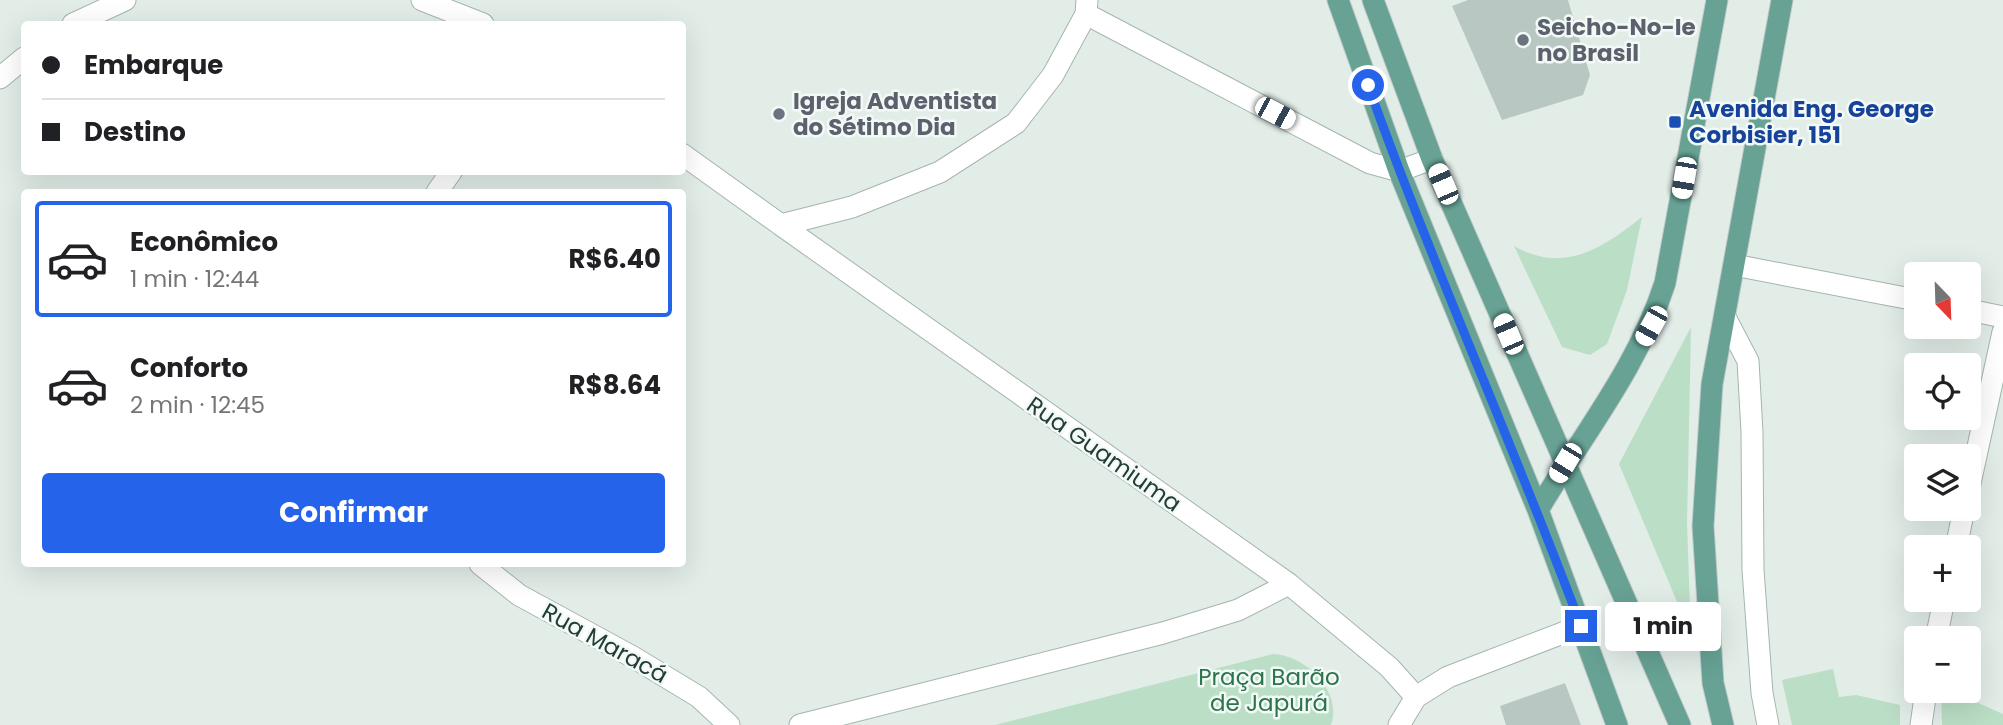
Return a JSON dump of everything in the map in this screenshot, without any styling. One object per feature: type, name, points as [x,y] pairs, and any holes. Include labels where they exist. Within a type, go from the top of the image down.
[{"type":"main road","points":[[1338,0],[1399,171],[1538,510],[1617,725]]},
{"type":"main road","points":[[1373,0],[1432,159],[1680,725]]},
{"type":"main road","points":[[1538,510],[1565,463],[1627,370],[1651,326],[1665,283],[1717,0]]},
{"type":"main road","points":[[1724,725],[1713,683],[1703,526],[1712,384],[1782,0]]},
{"type":"street","points":[[80,21],[125,0]]},
{"type":"street","points":[[422,0],[475,21]]},
{"type":"street","points":[[781,225],[852,207],[940,172],[1016,123],[1053,75],[1086,7],[1370,163],[1399,171],[1432,159]]},
{"type":"street","points":[[0,78],[21,60]]},
{"type":"street","name":"Rua Guamiuma","points":[[686,157],[1289,584],[1389,667],[1416,697]]},
{"type":"street","points":[[1734,265],[1904,298]]},
{"type":"street","points":[[1981,312],[2003,317]]},
{"type":"street","points":[[1725,317],[1748,360],[1752,432],[1753,570],[1762,693],[1768,725]]},
{"type":"street","points":[[1979,444],[2003,332]]},
{"type":"street","name":"Rua Maracá","points":[[484,567],[519,595],[699,697],[729,725]]},
{"type":"street","points":[[800,725],[1163,633],[1238,610],[1289,584]]},
{"type":"street","points":[[1399,725],[1416,697],[1448,677],[1581,626]]},
{"type":"street","points":[[1921,725],[1924,703]]},
{"type":"green space","points":[[1642,217],[1627,290],[1607,344],[1590,355],[1562,347],[1514,246],[1549,258],[1565,258],[1597,248]]},
{"type":"green space","points":[[1691,327],[1687,524],[1691,635],[1619,464]]},
{"type":"green space","name":"Praça Barão de Japurá","points":[[1273,654],[1297,661],[1318,677],[1332,700],[1331,725],[995,725]]},
{"type":"green space","points":[[1833,669],[1839,697],[1856,695],[1900,705],[1900,725],[1792,725],[1782,680]]},
{"type":"green space","points":[[1941,703],[1978,703],[2003,714],[2003,725],[1942,725]]},
{"type":"building","name":"Seicho-No-Ie no Brasil","points":[[1468,0],[1568,0],[1590,75],[1583,95],[1502,120],[1452,6]]},
{"type":"building","points":[[1565,683],[1581,725],[1506,725],[1500,706]]},
{"type":"place","name":"Seicho-No-Ie no Brasil","points":[[1523,40]]},
{"type":"place","name":"Igreja Adventista do Sétimo Dia","points":[[779,114]]},
{"type":"place","name":"Avenida Eng. George Corbisier, 151","points":[[1675,122]]},
{"type":"route","points":[[1368,85],[1399,171],[1538,510],[1581,626]]}]
